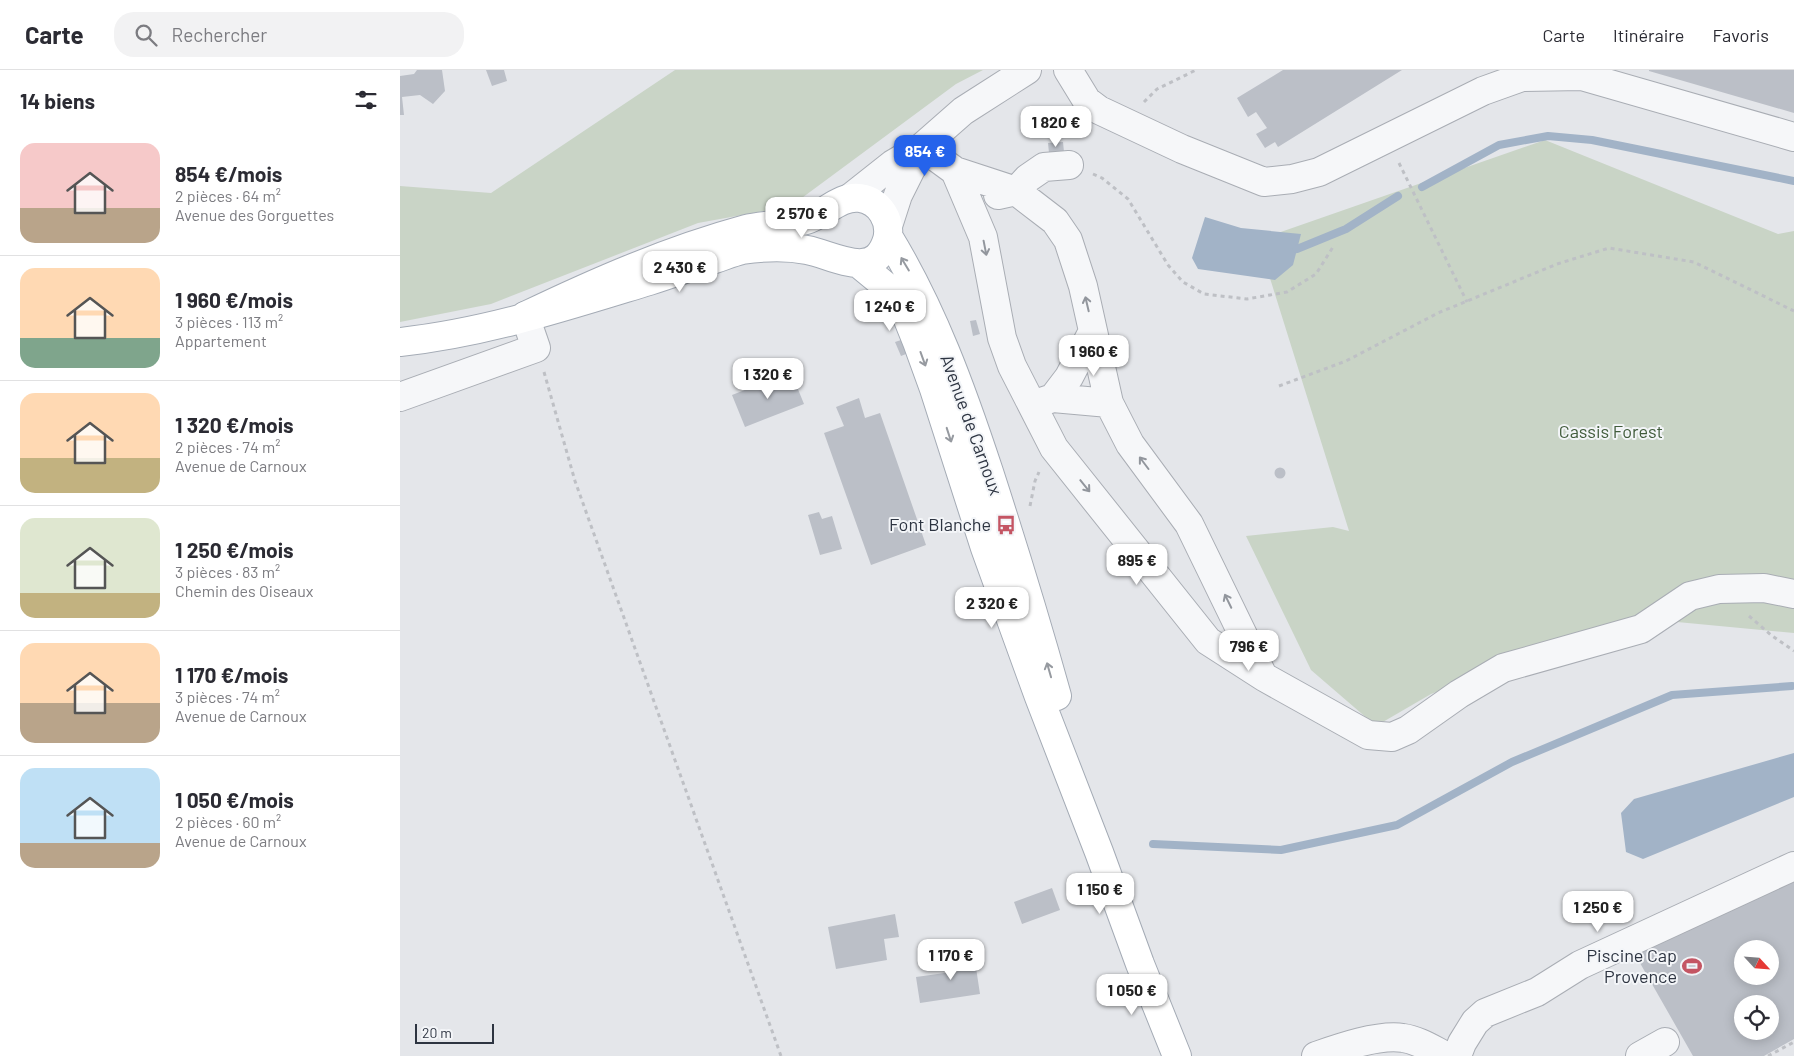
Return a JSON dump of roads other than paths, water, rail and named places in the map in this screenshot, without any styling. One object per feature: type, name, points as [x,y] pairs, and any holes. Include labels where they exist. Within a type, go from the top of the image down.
[{"type":"main road","name":"Avenue de Carnoux","points":[[400,342],[439,338],[503,324],[596,282],[677,251],[748,229],[807,220],[840,204],[861,198],[872,202],[880,208],[888,231],[913,278],[964,397],[1008,532],[1099,852]]},
{"type":"main road","name":"Avenue de Carnoux","points":[[840,204],[824,219],[822,230],[824,242],[829,252],[848,262],[893,292],[904,310],[934,389],[985,548],[1035,687],[1177,1056]]},
{"type":"main road","points":[[848,262],[869,261],[878,255],[884,247],[888,231]]},
{"type":"main road","name":"Avenue de Carnoux","points":[[524,316],[650,281],[742,250],[786,248],[808,250],[848,262]]},
{"type":"main road","name":"Avenue de Carnoux","points":[[1140,964],[1164,1056]]},
{"type":"street","points":[[840,204],[893,164],[922,147],[963,111],[1026,70]]},
{"type":"street","points":[[1068,70],[1088,101],[1099,110],[1182,149],[1264,182],[1292,179],[1319,172],[1483,91],[1525,74],[1582,76],[1794,136]]},
{"type":"street","points":[[922,147],[955,170],[1016,191],[1055,221],[1068,240],[1083,286],[1109,403],[1130,444],[1189,524],[1236,647],[1264,677],[1368,735],[1392,737],[1408,730],[1459,694],[1502,668],[1641,629],[1690,596],[1726,589],[1764,588],[1794,594]]},
{"type":"street","points":[[888,231],[898,195],[922,147]]},
{"type":"street","points":[[978,223],[980,211],[987,202],[998,195],[1016,191],[1028,178],[1044,167],[1069,164]]},
{"type":"street","points":[[955,170],[983,237],[1002,338],[1012,366],[1043,401],[1054,448],[1208,641],[1236,647]]},
{"type":"street","points":[[400,397],[536,348],[524,316]]},
{"type":"street","points":[[1043,401],[1069,377],[1093,331]]},
{"type":"street","points":[[1043,401],[1109,403]]},
{"type":"street","points":[[1457,1056],[1462,1043],[1475,1022],[1485,1013],[1537,992],[1580,965],[1794,866]]},
{"type":"street","points":[[1316,1056],[1343,1046],[1388,1038],[1402,1038],[1415,1041],[1446,1056]]},
{"type":"street","points":[[1640,1056],[1665,1042]]},
{"type":"water","points":[[1205,217],[1241,228],[1301,234],[1293,265],[1275,280],[1198,269],[1192,258]]},
{"type":"water","points":[[1794,753],[1794,797],[1643,859],[1626,852],[1621,813],[1634,799]]},
{"type":"waterway","points":[[1422,187],[1499,145],[1548,136],[1592,140],[1794,181]]},
{"type":"waterway","points":[[1297,249],[1346,229],[1398,196]]},
{"type":"waterway","points":[[1153,844],[1281,850],[1397,825],[1512,762],[1672,695],[1792,686]]},
{"type":"place","name":"Font Blanche","points":[[1006,525]]},
{"type":"place","name":"Piscine Cap Provence","points":[[1692,966]]},
{"type":"park label","name":"Cassis Forest","points":[[1611,432]]}]
